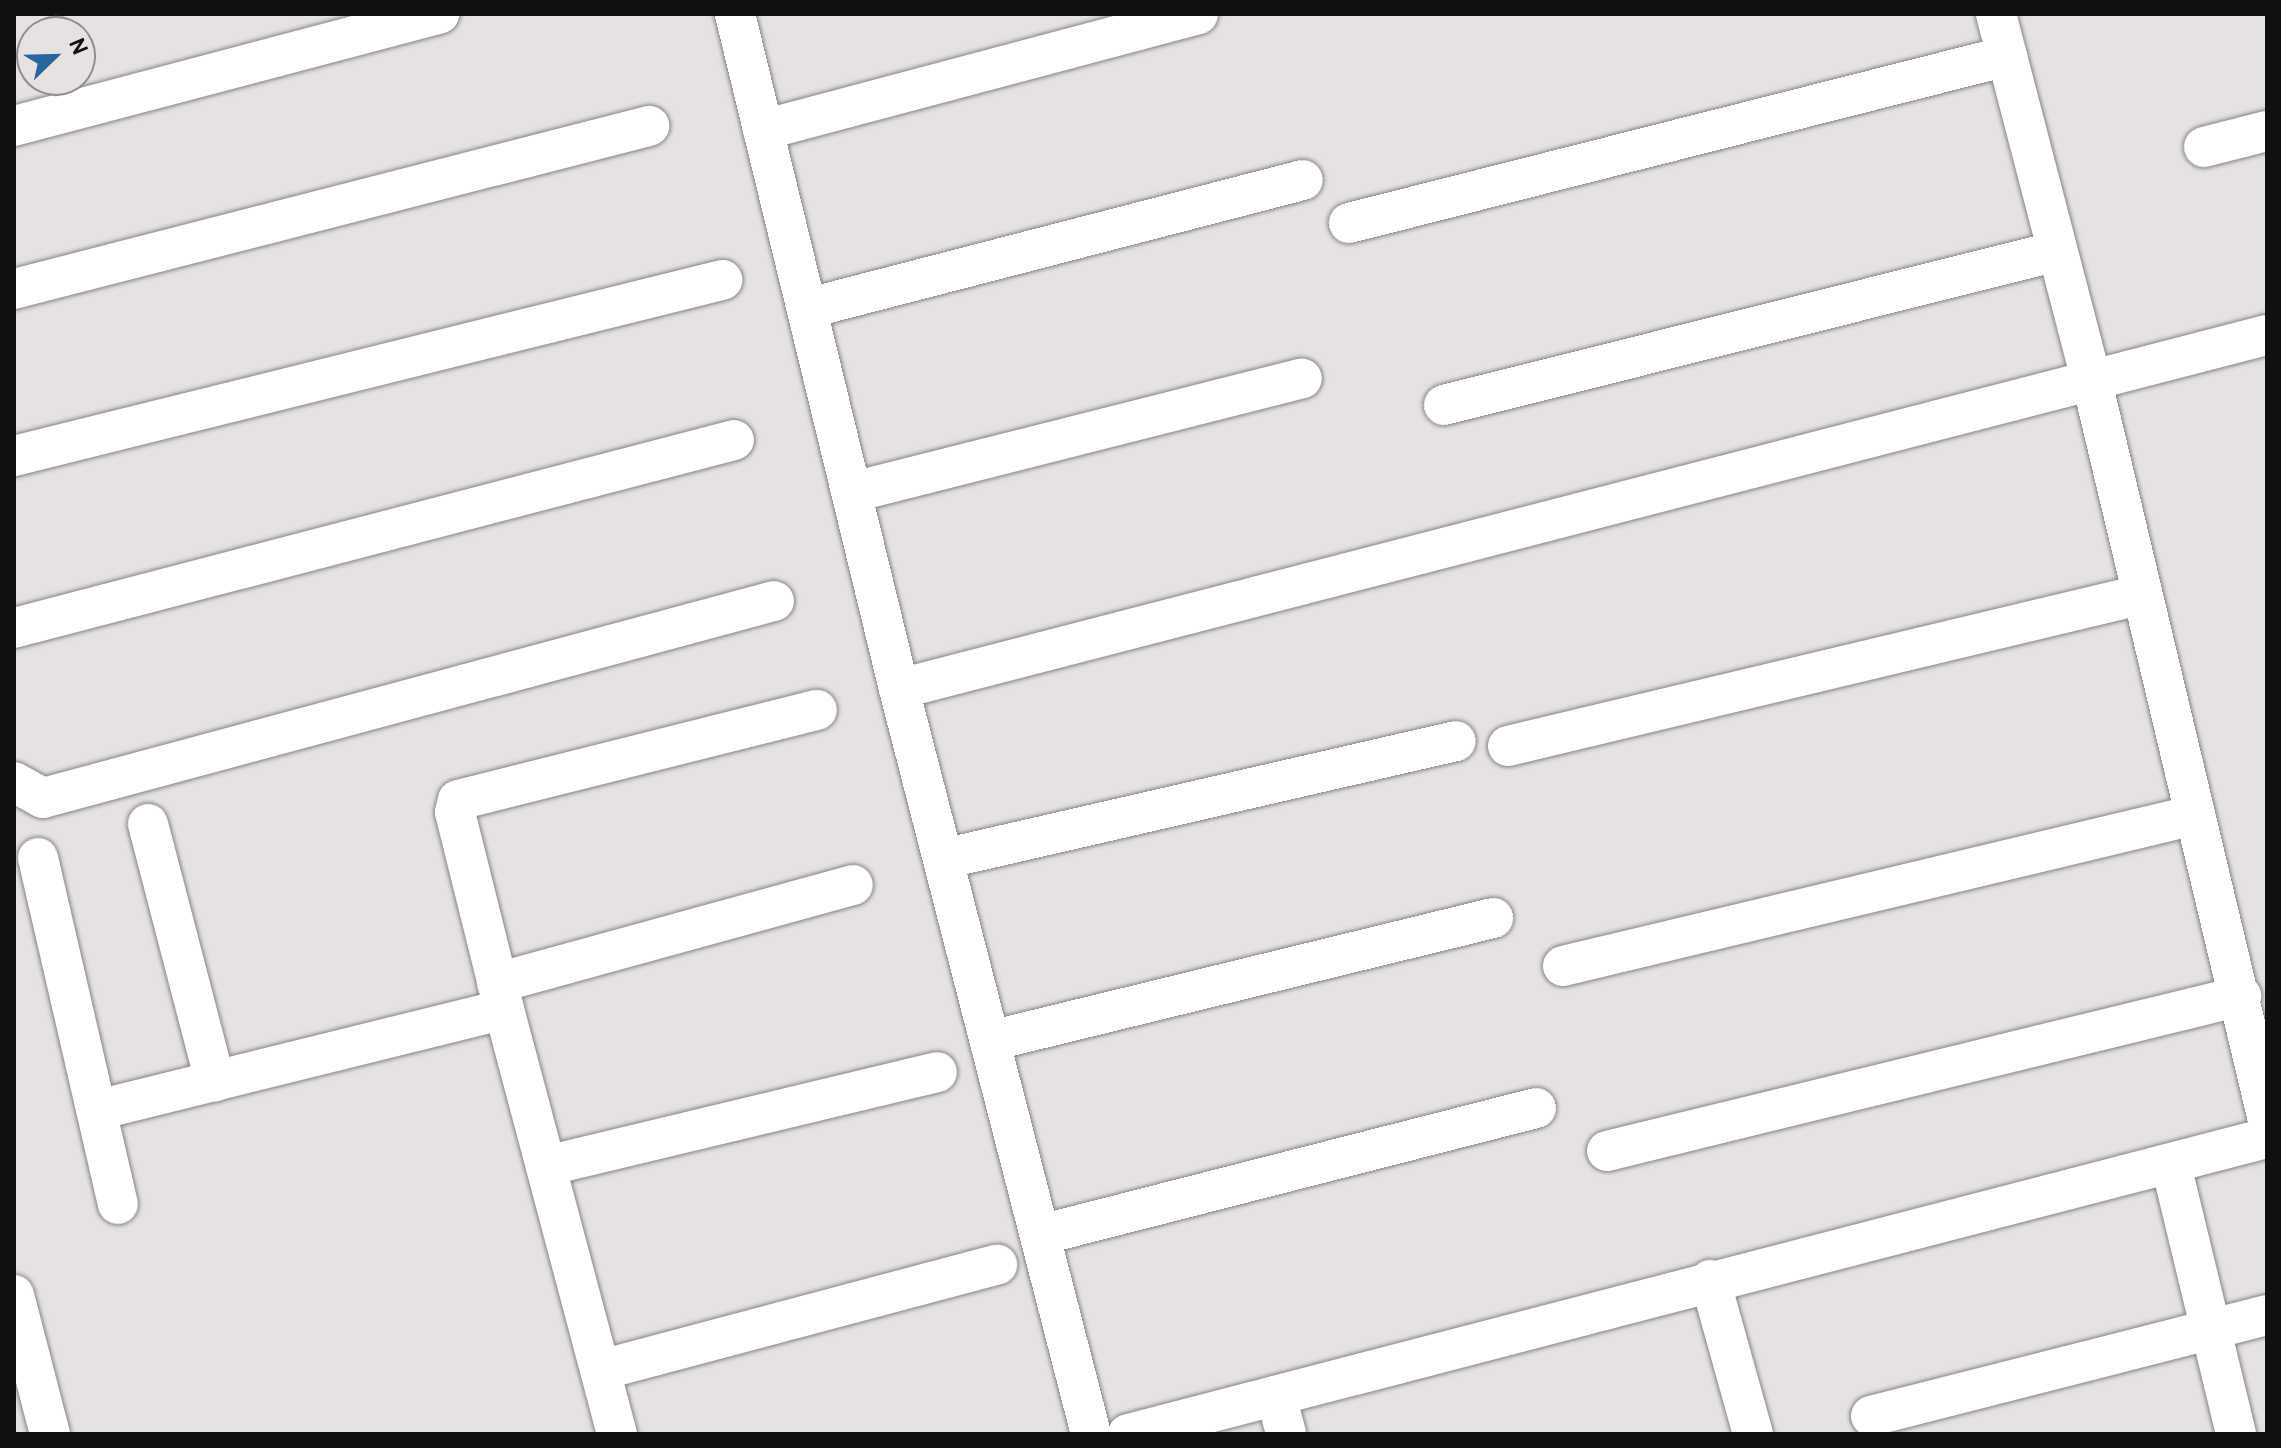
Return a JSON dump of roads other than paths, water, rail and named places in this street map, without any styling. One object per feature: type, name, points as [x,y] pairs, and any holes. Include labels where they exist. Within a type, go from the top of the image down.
[{"type":"street","points":[[14,126],[439,14]]},
{"type":"street","points":[[735,14],[809,308],[899,689],[1091,1434]]},
{"type":"street","points":[[763,130],[1198,14]]},
{"type":"street","points":[[1996,14],[2092,382],[2140,595],[2241,996],[2267,1116]]},
{"type":"street","points":[[1349,223],[2007,56]]},
{"type":"street","points":[[14,289],[649,126]]},
{"type":"street","points":[[2204,147],[2267,131]]},
{"type":"street","points":[[809,308],[1303,180]]},
{"type":"street","points":[[1444,405],[2057,251]]},
{"type":"street","points":[[14,456],[722,280]]},
{"type":"street","points":[[899,689],[2267,335]]},
{"type":"street","points":[[853,492],[1302,378]]},
{"type":"street","points":[[14,628],[734,440]]},
{"type":"street","points":[[1508,746],[2140,595]]},
{"type":"street","points":[[14,782],[43,798],[774,601]]},
{"type":"street","points":[[617,1434],[500,996],[455,812],[458,800],[817,710]]},
{"type":"street","points":[[943,859],[1456,741]]},
{"type":"street","points":[[1563,966],[2195,815]]},
{"type":"street","points":[[148,824],[215,1081]]},
{"type":"street","points":[[38,858],[118,1204]]},
{"type":"street","points":[[97,1110],[215,1081],[500,996],[853,885]]},
{"type":"street","points":[[990,1041],[1493,918]]},
{"type":"street","points":[[1607,1151],[2241,996]]},
{"type":"street","points":[[546,1166],[937,1072]]},
{"type":"street","points":[[1040,1235],[1536,1108]]},
{"type":"street","points":[[1128,1434],[1710,1280],[2171,1165],[2267,1138]]},
{"type":"street","points":[[2171,1165],[2236,1434]]},
{"type":"street","points":[[601,1370],[997,1265]]},
{"type":"street","points":[[1710,1280],[1753,1434]]},
{"type":"street","points":[[14,1295],[50,1434]]},
{"type":"street","points":[[1871,1416],[2267,1315]]},
{"type":"street","points":[[1276,1396],[1286,1434]]}]
